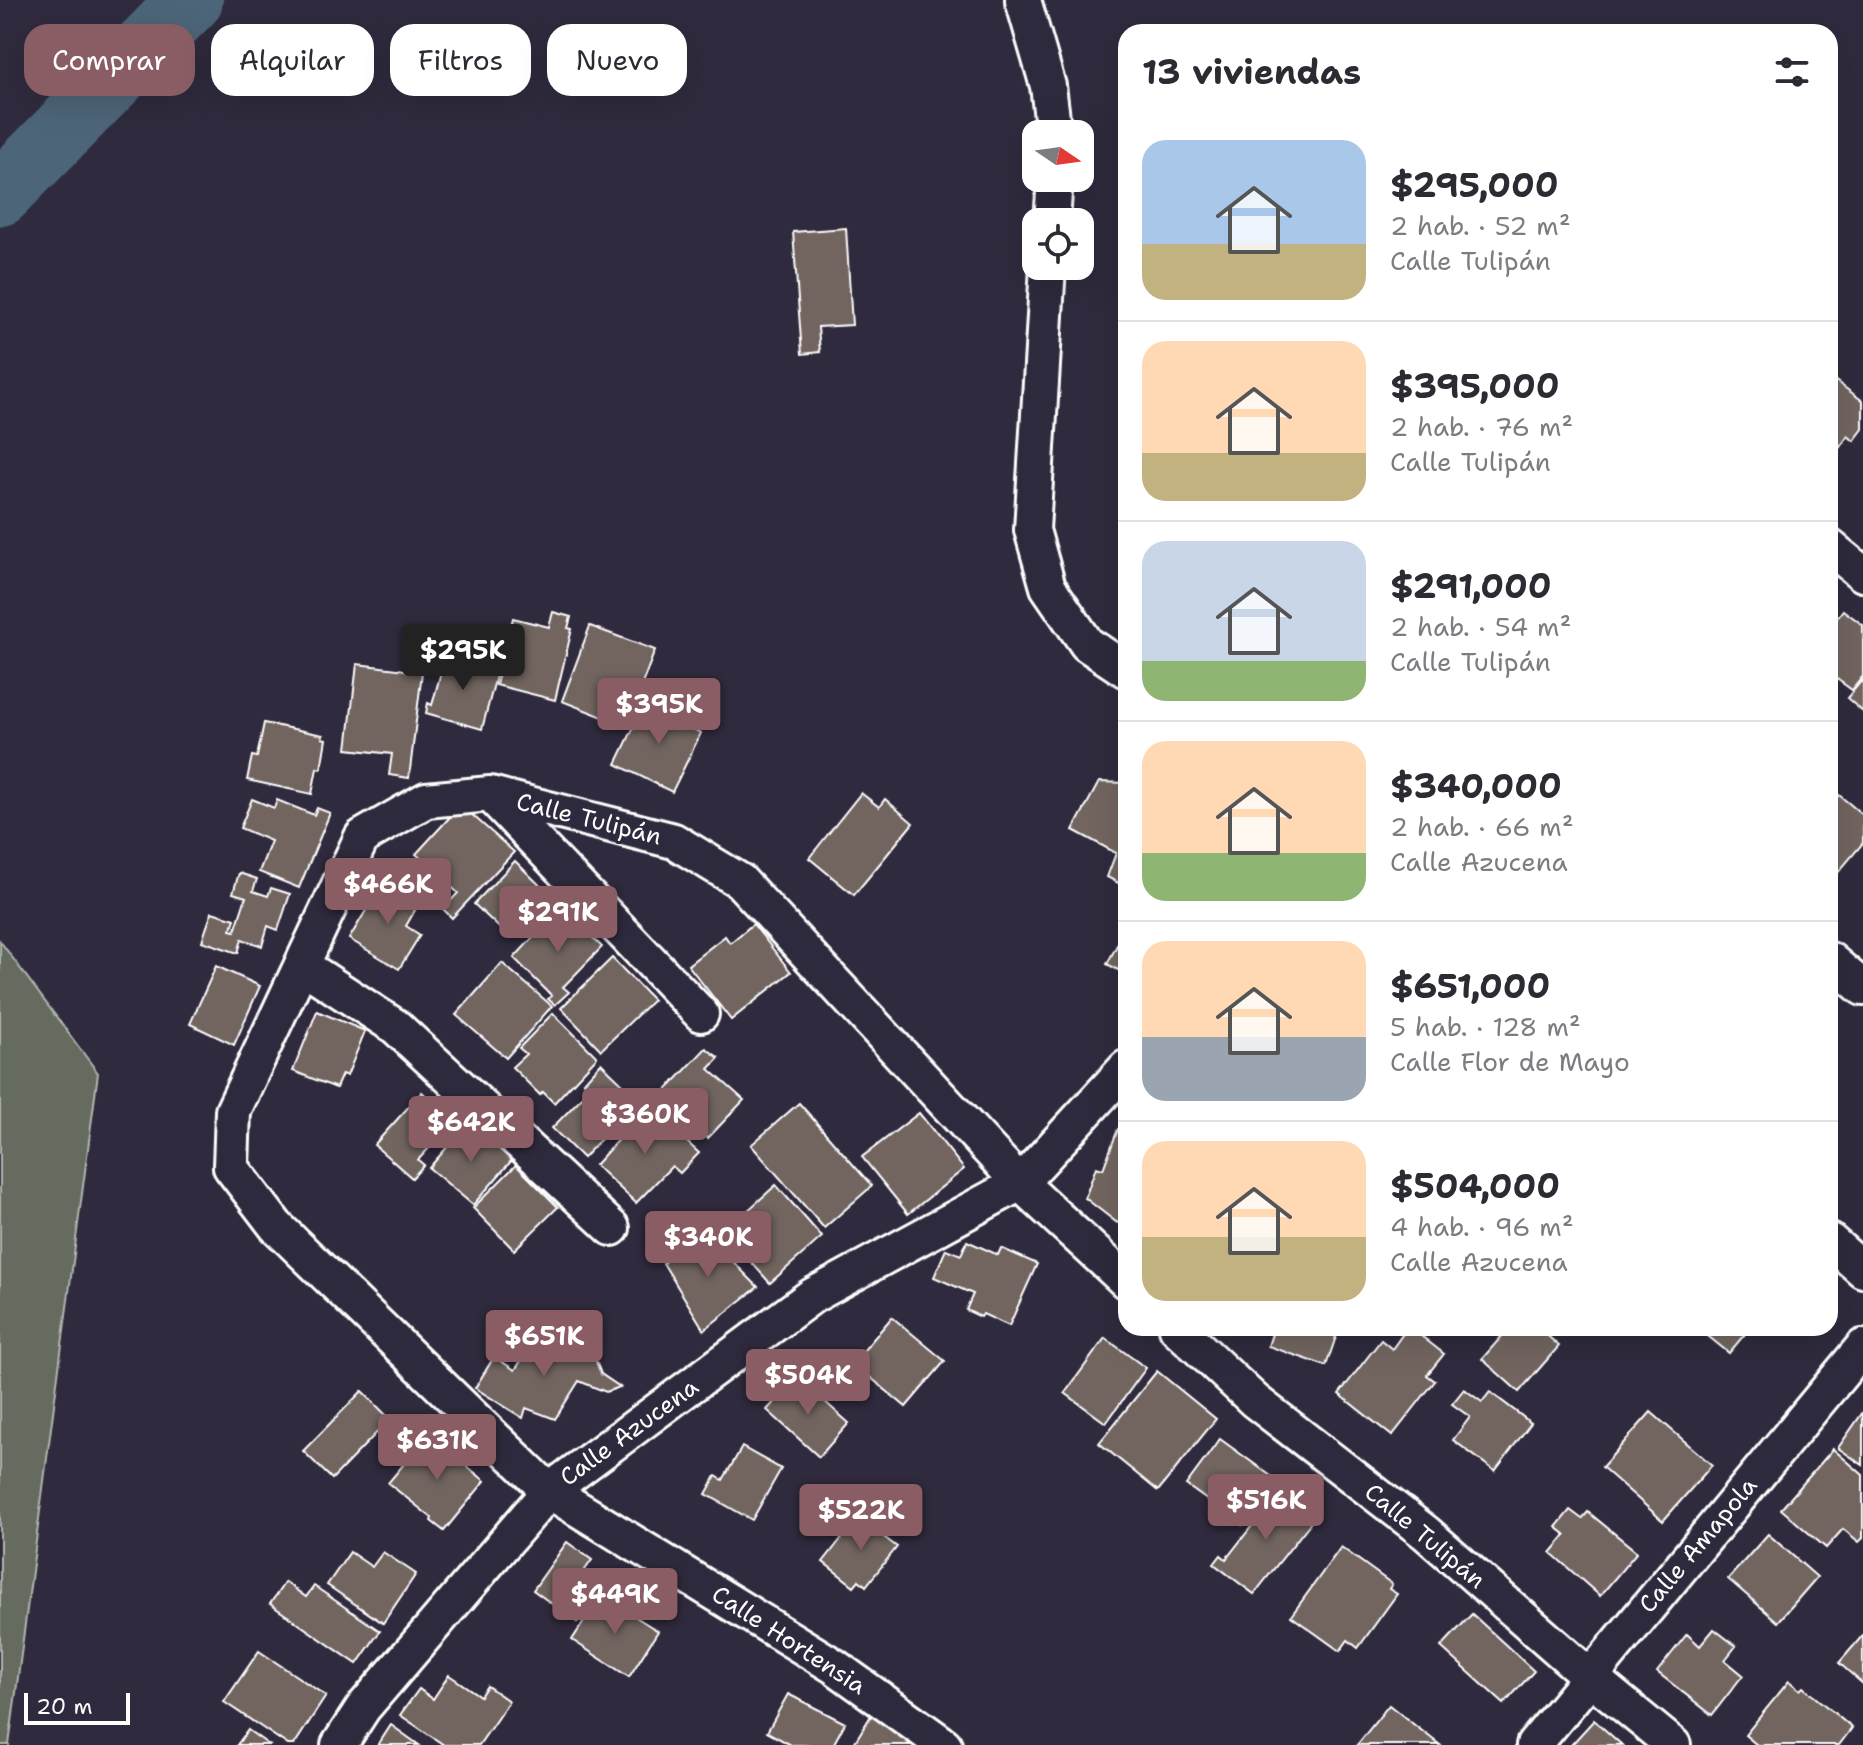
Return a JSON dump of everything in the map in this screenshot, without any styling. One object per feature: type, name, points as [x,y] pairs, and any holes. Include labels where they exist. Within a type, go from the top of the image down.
[{"type":"street","points":[[1023,0],[1048,86],[1052,120]]},
{"type":"street","points":[[1047,280],[1032,530],[1048,587],[1087,644],[1118,665]]},
{"type":"street","points":[[1838,554],[1863,574]]},
{"type":"street","points":[[490,794],[701,1014]]},
{"type":"street","name":"Calle Tulipán","points":[[276,1226],[231,1167],[233,1111],[362,837],[426,800],[490,794],[674,841],[740,881],[1020,1183],[1118,1274]]},
{"type":"street","points":[[303,966],[396,1027],[612,1228]]},
{"type":"street","points":[[1838,967],[1863,988]]},
{"type":"street","name":"Calle Azucena","points":[[339,1745],[363,1708],[549,1491],[812,1296],[1020,1183],[1118,1077]]},
{"type":"street","name":"Calle Hortensia","points":[[276,1226],[549,1491],[834,1666],[944,1745]]},
{"type":"street","points":[[1838,1248],[1863,1270]]},
{"type":"street","name":"Calle Tulipán","points":[[1186,1336],[1255,1401],[1426,1533],[1673,1745]]},
{"type":"street","name":"Calle Amapola","points":[[1534,1745],[1863,1347]]},
{"type":"green space","points":[[0,941],[98,1073],[9,1745],[0,1745]]},
{"type":"building","points":[[846,228],[852,325],[818,327],[820,352],[802,354],[793,232]]},
{"type":"building","points":[[1838,383],[1863,401],[1863,429],[1854,441],[1848,436],[1838,450]]},
{"type":"building","points":[[1843,610],[1863,625],[1863,676],[1852,690],[1838,680],[1838,617]]},
{"type":"building","points":[[553,612],[571,617],[568,628],[572,629],[555,700],[496,685],[513,618],[549,627]]},
{"type":"building","points":[[590,626],[655,650],[626,726],[562,701]]},
{"type":"building","points":[[446,654],[485,665],[483,673],[496,676],[482,729],[426,713],[428,703],[432,705]]},
{"type":"building","points":[[357,664],[422,672],[409,778],[389,775],[392,754],[347,749]]},
{"type":"building","points":[[1863,679],[1863,712],[1847,698]]},
{"type":"building","points":[[666,700],[685,709],[679,722],[701,733],[672,792],[616,764],[645,704],[661,712]]},
{"type":"building","points":[[264,723],[323,735],[322,738],[326,739],[321,769],[317,768],[312,794],[247,780],[252,756],[257,757]]},
{"type":"building","points":[[1099,782],[1118,783],[1118,883],[1107,877],[1116,853],[1073,830]]},
{"type":"building","points":[[861,793],[879,807],[885,799],[913,823],[854,895],[809,858]]},
{"type":"building","points":[[1838,796],[1863,815],[1863,843],[1838,873]]},
{"type":"building","points":[[252,799],[274,808],[277,800],[314,815],[317,808],[330,813],[299,888],[259,872],[271,841],[240,828]]},
{"type":"building","points":[[461,805],[514,852],[452,918],[443,909],[458,893],[416,854]]},
{"type":"building","points":[[515,861],[557,902],[534,925],[526,917],[508,936],[474,904]]},
{"type":"building","points":[[239,873],[257,879],[253,891],[268,896],[271,888],[290,894],[278,930],[268,926],[262,946],[242,939],[238,953],[202,941],[212,912],[235,919],[231,930],[235,931],[246,897],[233,893]]},
{"type":"building","points":[[383,882],[419,903],[406,926],[420,935],[399,969],[349,939]]},
{"type":"building","points":[[561,907],[602,947],[563,987],[569,992],[555,1005],[548,999],[552,996],[514,958]]},
{"type":"building","points":[[753,924],[791,972],[731,1020],[688,965],[725,936],[730,943]]},
{"type":"building","points":[[1118,943],[1118,970],[1107,964]]},
{"type":"building","points":[[612,958],[653,1000],[601,1050],[561,1008]]},
{"type":"building","points":[[502,963],[552,1006],[506,1058],[456,1015]]},
{"type":"building","points":[[216,966],[260,986],[234,1045],[190,1024]]},
{"type":"building","points":[[317,1011],[365,1031],[347,1076],[342,1074],[336,1088],[293,1071]]},
{"type":"building","points":[[553,1013],[597,1057],[554,1103],[543,1092],[540,1095],[512,1067],[526,1054],[519,1048]]},
{"type":"building","points":[[706,1048],[719,1058],[709,1069],[744,1100],[708,1138],[693,1125],[684,1134],[652,1105]]},
{"type":"building","points":[[601,1063],[623,1084],[606,1103],[621,1118],[583,1158],[552,1128],[591,1088],[584,1082]]},
{"type":"building","points":[[422,1092],[454,1121],[418,1160],[424,1165],[412,1178],[374,1145]]},
{"type":"building","points":[[799,1103],[872,1186],[824,1228],[751,1145]]},
{"type":"building","points":[[651,1109],[699,1153],[680,1173],[672,1166],[636,1203],[595,1165],[633,1123],[635,1125]]},
{"type":"building","points":[[919,1113],[964,1169],[908,1214],[862,1157]]},
{"type":"building","points":[[469,1122],[513,1159],[473,1205],[429,1168]]},
{"type":"building","points":[[1118,1129],[1118,1223],[1085,1198],[1096,1167],[1103,1169]]},
{"type":"building","points":[[516,1165],[558,1207],[514,1250],[473,1208]]},
{"type":"building","points":[[776,1185],[822,1237],[770,1283],[724,1232]]},
{"type":"building","points":[[703,1231],[758,1287],[704,1330],[663,1263]]},
{"type":"building","points":[[967,1241],[998,1255],[1001,1248],[1037,1264],[1009,1326],[966,1310],[973,1294],[934,1277],[946,1249],[961,1255]]},
{"type":"building","points":[[892,1317],[945,1361],[906,1407],[853,1363]]},
{"type":"building","points":[[556,1329],[592,1351],[601,1374],[620,1387],[606,1392],[579,1381],[555,1419],[526,1408],[523,1418],[475,1388],[494,1357],[515,1370],[529,1349],[544,1359]]},
{"type":"building","points":[[1271,1336],[1336,1336],[1326,1366],[1268,1346]]},
{"type":"building","points":[[1401,1336],[1421,1336],[1444,1354],[1427,1375],[1435,1381],[1392,1436],[1339,1394],[1381,1340],[1392,1349]]},
{"type":"building","points":[[1502,1336],[1548,1336],[1559,1346],[1519,1392],[1482,1359]]},
{"type":"building","points":[[1708,1336],[1743,1336],[1729,1353]]},
{"type":"building","points":[[1105,1338],[1146,1368],[1106,1423],[1065,1393]]},
{"type":"building","points":[[1157,1371],[1216,1419],[1158,1491],[1099,1443]]},
{"type":"building","points":[[797,1377],[849,1423],[819,1457],[767,1410]]},
{"type":"building","points":[[1464,1389],[1482,1402],[1490,1392],[1531,1423],[1495,1471],[1453,1440],[1470,1417],[1452,1404]]},
{"type":"building","points":[[362,1391],[390,1419],[332,1479],[303,1451]]},
{"type":"building","points":[[1651,1412],[1712,1465],[1663,1521],[1602,1467]]},
{"type":"building","points":[[1863,1412],[1863,1465],[1838,1448]]},
{"type":"building","points":[[428,1435],[485,1481],[444,1531],[388,1483]]},
{"type":"building","points":[[1220,1439],[1275,1479],[1242,1525],[1186,1485]]},
{"type":"building","points":[[742,1447],[781,1469],[752,1520],[706,1494],[716,1476],[723,1480]]},
{"type":"building","points":[[1833,1449],[1863,1475],[1863,1538],[1859,1542],[1843,1529],[1826,1548],[1781,1509]]},
{"type":"building","points":[[1280,1490],[1315,1517],[1254,1594],[1214,1564],[1221,1555],[1226,1559]]},
{"type":"building","points":[[1570,1510],[1582,1519],[1588,1512],[1637,1552],[1600,1596],[1551,1553],[1566,1535],[1556,1527]]},
{"type":"building","points":[[863,1511],[881,1525],[876,1531],[897,1547],[866,1586],[859,1580],[854,1586],[823,1562]]},
{"type":"building","points":[[1768,1534],[1817,1577],[1778,1622],[1728,1579]]},
{"type":"building","points":[[567,1542],[592,1560],[582,1574],[602,1589],[577,1622],[533,1590]]},
{"type":"building","points":[[1341,1547],[1392,1584],[1389,1589],[1397,1594],[1358,1648],[1348,1640],[1340,1651],[1291,1616]]},
{"type":"building","points":[[350,1552],[372,1567],[383,1552],[416,1574],[383,1623],[327,1585]]},
{"type":"building","points":[[285,1582],[306,1597],[314,1586],[380,1631],[357,1664],[270,1604]]},
{"type":"building","points":[[601,1595],[658,1631],[629,1677],[572,1640]]},
{"type":"building","points":[[1472,1614],[1534,1671],[1504,1704],[1441,1647]]},
{"type":"building","points":[[1714,1629],[1736,1646],[1725,1660],[1743,1675],[1712,1715],[1657,1672],[1687,1634],[1700,1646]]},
{"type":"building","points":[[1863,1635],[1863,1684],[1839,1663]]},
{"type":"building","points":[[259,1651],[326,1696],[294,1745],[288,1745],[224,1702]]},
{"type":"building","points":[[449,1675],[480,1696],[487,1686],[509,1701],[479,1745],[444,1745],[400,1715],[419,1689],[433,1699]]},
{"type":"building","points":[[1789,1681],[1800,1690],[1803,1687],[1852,1728],[1839,1745],[1757,1745],[1745,1735]]},
{"type":"building","points":[[788,1694],[845,1723],[833,1745],[791,1745],[767,1732]]},
{"type":"building","points":[[1389,1705],[1440,1745],[1357,1745]]},
{"type":"building","points":[[872,1714],[917,1745],[853,1745]]},
{"type":"building","points":[[1594,1720],[1622,1745],[1571,1745]]},
{"type":"building","points":[[391,1725],[419,1745],[378,1745]]},
{"type":"building","points":[[248,1730],[269,1745],[237,1745]]},
{"type":"waterway","points":[[0,194],[191,0]]}]
